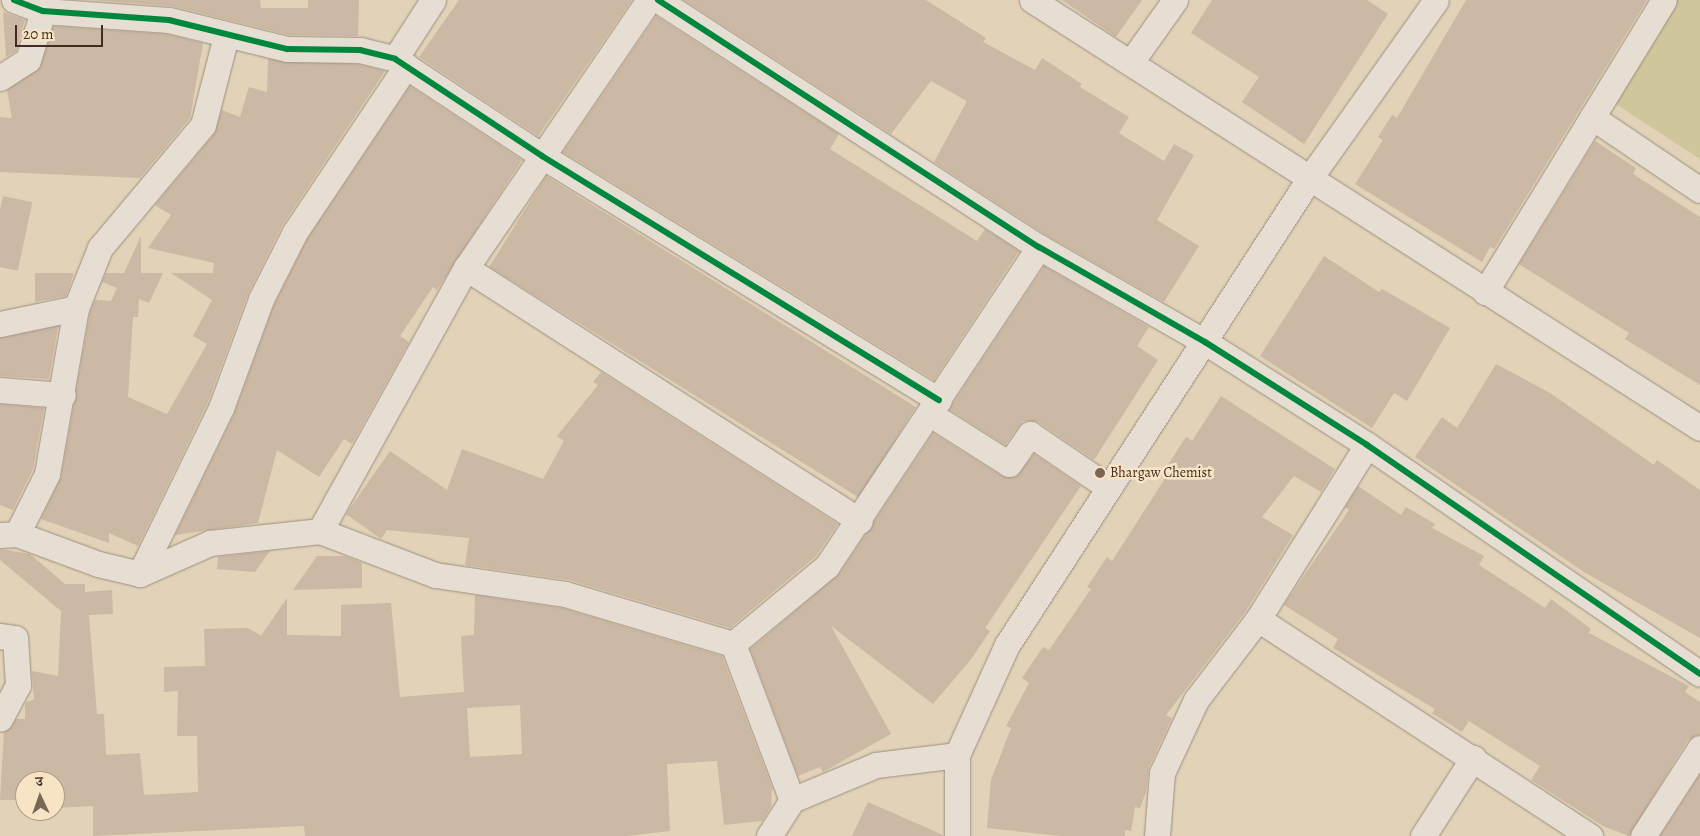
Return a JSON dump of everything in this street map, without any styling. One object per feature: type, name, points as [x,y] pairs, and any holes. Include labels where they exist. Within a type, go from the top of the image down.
[{"type":"street","points":[[14,0],[43,10],[169,20],[226,36],[287,49],[360,50],[400,62],[542,156],[934,408],[1009,464],[1030,434],[1108,487]]},
{"type":"street","points":[[140,574],[221,408],[260,299],[295,232],[400,62],[433,0]]},
{"type":"street","points":[[320,531],[466,268],[648,0]]},
{"type":"street","points":[[658,0],[1039,247],[1205,342],[1367,446],[1700,674]]},
{"type":"street","points":[[1032,0],[1700,428]]},
{"type":"street","points":[[1131,62],[1175,0]]},
{"type":"street","points":[[957,836],[956,755],[1007,644],[1108,487],[1205,342],[1309,179],[1436,0]]},
{"type":"street","points":[[1485,292],[1664,0]]},
{"type":"street","points":[[0,78],[28,60],[43,10]]},
{"type":"street","points":[[226,36],[203,125],[100,248],[76,308],[63,395],[47,474],[8,535],[98,564],[140,574],[210,543],[320,531],[435,575],[565,594],[733,644]]},
{"type":"street","points":[[1592,117],[1700,190]]},
{"type":"street","points":[[733,644],[827,566],[860,521],[1039,247]]},
{"type":"street","points":[[466,268],[860,521]]},
{"type":"street","points":[[0,324],[76,308]]},
{"type":"street","points":[[0,390],[63,395]]},
{"type":"street","points":[[1157,836],[1162,773],[1196,700],[1258,619],[1367,446]]},
{"type":"street","points":[[1258,619],[1590,836]]},
{"type":"street","points":[[0,636],[15,638],[18,685],[0,719]]},
{"type":"street","points":[[733,644],[792,800]]},
{"type":"street","points":[[1643,836],[1700,748]]},
{"type":"street","points":[[769,836],[792,800],[876,765],[956,755]]},
{"type":"street","points":[[1423,836],[1473,758]]},
{"type":"shaded area","points":[[1677,0],[1700,0],[1700,159],[1611,101]]},
{"type":"building","points":[[91,0],[260,0],[261,8],[308,8],[308,0],[359,0],[358,36],[289,35],[172,6]]},
{"type":"building","points":[[459,0],[632,0],[538,136],[419,57]]},
{"type":"building","points":[[684,0],[926,0],[986,38],[983,42],[1035,70],[1042,58],[1082,84],[1080,87],[1129,117],[1119,133],[1164,161],[1174,144],[1194,155],[1157,220],[1199,246],[1164,302],[1046,235],[934,162],[967,101],[931,81],[891,134]]},
{"type":"building","points":[[1062,0],[1142,0],[1116,37]]},
{"type":"building","points":[[1212,0],[1367,0],[1388,14],[1304,144],[1242,102],[1259,77],[1191,33]]},
{"type":"building","points":[[1466,0],[1647,0],[1494,249],[1490,247],[1482,262],[1355,184],[1383,140],[1378,137],[1392,115],[1397,118]]},
{"type":"building","points":[[3,12],[25,20],[16,51],[6,57]]},
{"type":"building","points":[[656,16],[839,134],[830,149],[977,241],[985,229],[1019,251],[934,380],[563,152]]},
{"type":"building","points":[[53,26],[167,34],[203,43],[190,118],[140,178],[0,172],[0,117],[12,118],[7,90],[41,65]]},
{"type":"building","points":[[268,59],[358,64],[385,71],[282,226],[248,294],[208,402],[138,546],[109,533],[109,543],[41,519],[61,477],[90,312],[95,300],[111,301],[117,288],[102,282],[106,273],[124,273],[141,236],[141,273],[163,273],[149,303],[139,299],[138,317],[133,317],[128,397],[167,414],[207,344],[193,336],[212,300],[171,273],[213,273],[214,263],[148,248],[171,215],[155,205],[214,134],[222,110],[240,117],[249,87],[267,92]]},
{"type":"building","points":[[410,86],[522,160],[437,290],[433,287],[400,336],[409,342],[352,444],[344,439],[319,477],[277,450],[258,523],[175,535],[234,414],[274,305],[307,239]]},
{"type":"building","points":[[1595,141],[1636,168],[1633,174],[1700,217],[1700,385],[1625,339],[1629,333],[1519,264]]},
{"type":"building","points":[[546,176],[916,407],[859,498],[489,267]]},
{"type":"building","points":[[3,196],[32,202],[18,271],[0,267],[0,210]]},
{"type":"building","points":[[1324,256],[1379,292],[1382,289],[1450,328],[1407,401],[1394,393],[1372,428],[1260,356]]},
{"type":"building","points":[[1044,266],[1149,327],[1137,346],[1158,360],[1094,460],[1038,422],[1023,421],[1005,445],[949,409]]},
{"type":"building","points":[[35,273],[73,273],[66,296],[35,302]]},
{"type":"building","points":[[58,326],[49,379],[0,376],[0,338]]},
{"type":"building","points":[[1496,364],[1550,393],[1654,465],[1657,460],[1700,490],[1700,638],[1584,572],[1415,457],[1442,417],[1457,428]]},
{"type":"building","points":[[601,372],[838,524],[816,556],[730,628],[569,580],[465,565],[469,538],[387,530],[381,539],[346,514],[390,451],[447,490],[462,449],[543,479],[564,441],[557,436],[598,385],[593,382]]},
{"type":"building","points":[[1221,396],[1335,469],[1321,492],[1294,476],[1262,517],[1293,535],[1246,611],[1166,715],[1172,718],[1149,767],[1146,792],[1140,808],[1135,807],[1131,831],[1125,830],[1125,836],[1061,836],[987,828],[991,780],[1011,728],[1006,726],[1029,683],[1022,678],[1043,647],[1049,650],[1091,589],[1087,587],[1107,557],[1112,561],[1166,477],[1162,474],[1186,437],[1192,441]]},
{"type":"building","points":[[0,404],[44,408],[33,469],[13,510],[0,505]]},
{"type":"building","points":[[933,433],[1002,476],[1016,477],[1034,454],[1081,486],[985,628],[990,631],[972,658],[933,704],[831,626],[891,734],[823,772],[820,767],[798,776],[750,649],[839,574]]},
{"type":"building","points":[[1358,486],[1401,515],[1406,507],[1435,524],[1432,528],[1484,556],[1479,565],[1545,608],[1551,599],[1591,629],[1589,633],[1689,686],[1685,692],[1700,702],[1700,734],[1688,740],[1629,836],[1603,826],[1531,780],[1540,766],[1469,721],[1462,732],[1432,713],[1435,709],[1333,648],[1338,639],[1284,605],[1349,510],[1345,507]]},
{"type":"building","points":[[0,549],[30,554],[65,584],[85,584],[85,592],[112,590],[113,614],[89,615],[97,714],[104,714],[106,755],[140,753],[144,795],[198,792],[197,736],[177,736],[178,691],[164,692],[164,667],[205,666],[204,629],[248,628],[261,636],[287,598],[287,635],[341,636],[341,605],[391,603],[400,697],[464,692],[461,636],[474,635],[475,595],[562,608],[722,656],[772,787],[771,807],[762,821],[724,825],[717,761],[667,764],[670,831],[627,836],[305,836],[304,826],[93,836],[93,806],[65,807],[65,771],[15,771],[15,800],[0,800],[4,732],[16,719],[25,719],[25,703],[34,699],[32,671],[58,676],[61,611],[0,560]],"holes":[[[520,705],[522,754],[470,757],[467,708]]]},
{"type":"building","points":[[270,551],[255,572],[217,569],[218,557]]},
{"type":"building","points":[[317,556],[345,556],[362,563],[362,588],[293,590]]},
{"type":"building","points":[[1700,774],[1700,836],[1660,836]]},
{"type":"building","points":[[868,802],[943,835],[943,836],[852,836]]},
{"type":"cycle path","points":[[14,0],[43,11],[169,20],[287,49],[360,50],[395,59],[542,156],[939,400]]},
{"type":"cycle path","points":[[658,0],[1039,247],[1205,342],[1367,445],[1700,674]]},
{"type":"place","name":"Bhargaw Chemist","points":[[1100,473]]}]
